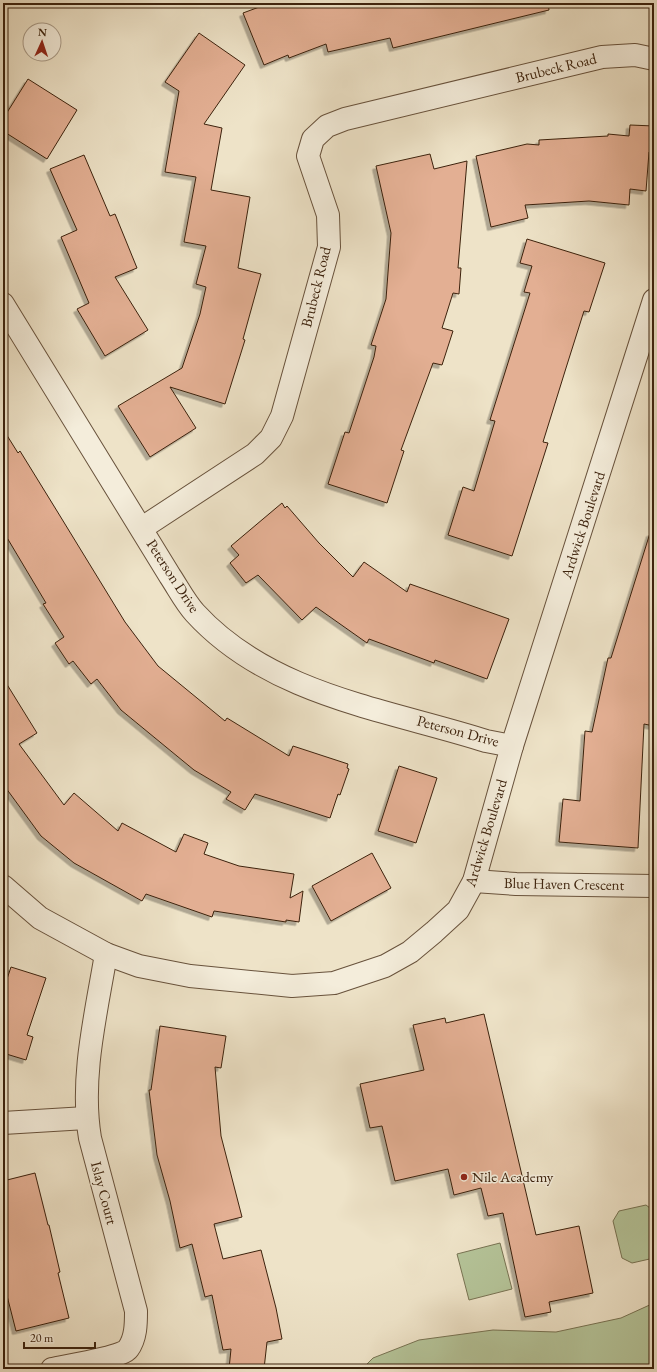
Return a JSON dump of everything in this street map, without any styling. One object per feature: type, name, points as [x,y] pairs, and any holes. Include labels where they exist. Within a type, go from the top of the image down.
[{"type":"street","name":"Brubeck Road","points":[[142,528],[255,454],[271,438],[282,416],[328,247],[328,215],[308,156],[313,139],[327,126],[345,119],[602,57],[635,55],[654,59]]},
{"type":"street","name":"Ardwick Boulevard","points":[[3,886],[40,918],[106,954],[139,966],[190,976],[292,986],[334,983],[384,966],[410,952],[458,910],[474,881],[512,746],[654,300]]},
{"type":"street","name":"Peterson Drive","points":[[3,304],[142,528],[170,576],[195,613],[231,644],[273,672],[323,694],[486,741],[512,746]]},
{"type":"street","name":"Blue Haven Crescent","points":[[474,881],[516,884],[654,886]]},
{"type":"street","name":"Islay Court","points":[[52,1369],[81,1362],[116,1357],[128,1351],[133,1340],[136,1324],[136,1311],[86,1118],[89,1068],[106,954]]},
{"type":"street","points":[[3,1123],[86,1118]]},
{"type":"green space","points":[[646,1205],[654,1211],[654,1258],[632,1263],[622,1258],[613,1221],[619,1211]]},
{"type":"green space","points":[[500,1243],[512,1289],[469,1300],[457,1254]]},
{"type":"green space","points":[[654,1303],[654,1369],[362,1369],[373,1358],[419,1340],[493,1330],[556,1332],[621,1318]]},
{"type":"building","points":[[270,3],[548,3],[549,10],[393,48],[390,38],[328,52],[326,44],[289,58],[288,55],[264,65],[243,13]]},
{"type":"building","points":[[199,33],[245,65],[204,124],[222,128],[211,190],[250,197],[238,268],[261,274],[243,339],[245,340],[225,404],[170,387],[196,428],[150,457],[118,406],[182,368],[200,314],[206,287],[196,284],[206,246],[184,242],[196,177],[165,172],[179,91],[165,82]]},
{"type":"building","points":[[28,79],[77,110],[47,159],[3,131],[3,119]]},
{"type":"building","points":[[630,125],[654,126],[654,152],[649,152],[646,191],[630,189],[629,205],[589,201],[525,205],[528,218],[491,227],[476,156],[527,144],[539,145],[539,140],[608,136],[608,134],[629,136]]},
{"type":"building","points":[[430,154],[434,169],[467,161],[458,268],[461,268],[459,294],[453,293],[442,328],[453,331],[442,365],[433,363],[401,450],[404,451],[387,503],[328,484],[345,432],[349,433],[374,357],[376,346],[371,345],[386,299],[391,233],[376,166]]},
{"type":"building","points":[[84,155],[110,216],[115,214],[137,268],[115,277],[148,330],[105,356],[77,309],[89,303],[61,237],[77,230],[50,169]]},
{"type":"building","points":[[527,239],[605,263],[589,312],[584,311],[543,442],[548,443],[512,556],[448,535],[463,487],[474,491],[495,421],[490,420],[530,293],[524,292],[532,266],[520,263]]},
{"type":"building","points":[[3,429],[18,453],[20,451],[125,622],[158,666],[225,721],[227,718],[289,756],[293,746],[348,764],[347,768],[349,769],[340,795],[338,794],[330,818],[255,794],[245,810],[226,799],[231,792],[194,770],[121,710],[97,679],[91,684],[73,661],[69,664],[55,643],[64,637],[43,604],[46,603],[3,531]]},
{"type":"building","points":[[282,503],[285,508],[287,506],[319,543],[353,577],[364,562],[407,592],[410,584],[509,619],[487,679],[435,660],[434,663],[369,639],[367,643],[316,607],[302,620],[258,575],[246,583],[230,563],[239,555],[231,546]]},
{"type":"building","points":[[650,533],[654,533],[654,726],[644,724],[638,848],[559,842],[563,799],[580,801],[585,731],[592,732],[608,658],[611,658]]},
{"type":"building","points":[[3,678],[37,733],[19,744],[64,805],[74,793],[118,831],[122,823],[176,852],[184,834],[208,843],[204,854],[239,866],[294,874],[290,898],[303,891],[299,922],[286,920],[286,922],[214,911],[212,917],[146,894],[142,901],[74,863],[41,836],[3,784]]},
{"type":"building","points":[[399,766],[437,778],[416,843],[378,831]]},
{"type":"building","points":[[372,853],[391,888],[331,921],[312,886]]},
{"type":"building","points":[[11,967],[46,978],[27,1035],[33,1037],[26,1060],[3,1053],[3,991]]},
{"type":"building","points":[[484,1014],[536,1235],[579,1226],[593,1293],[549,1302],[551,1312],[525,1317],[503,1213],[488,1216],[481,1188],[454,1195],[448,1169],[395,1181],[382,1126],[370,1128],[360,1084],[424,1070],[413,1025],[445,1018],[446,1023]]},
{"type":"building","points":[[160,1026],[226,1036],[221,1068],[215,1067],[221,1136],[242,1217],[214,1224],[223,1259],[261,1250],[276,1308],[282,1339],[267,1342],[264,1369],[229,1369],[231,1349],[223,1350],[212,1295],[205,1297],[192,1244],[180,1248],[170,1201],[157,1155],[149,1090],[151,1090]]},
{"type":"building","points":[[35,1173],[49,1225],[60,1272],[58,1273],[69,1318],[16,1331],[3,1280],[3,1181]]},
{"type":"place","name":"Nile Academy","points":[[464,1177]]}]
